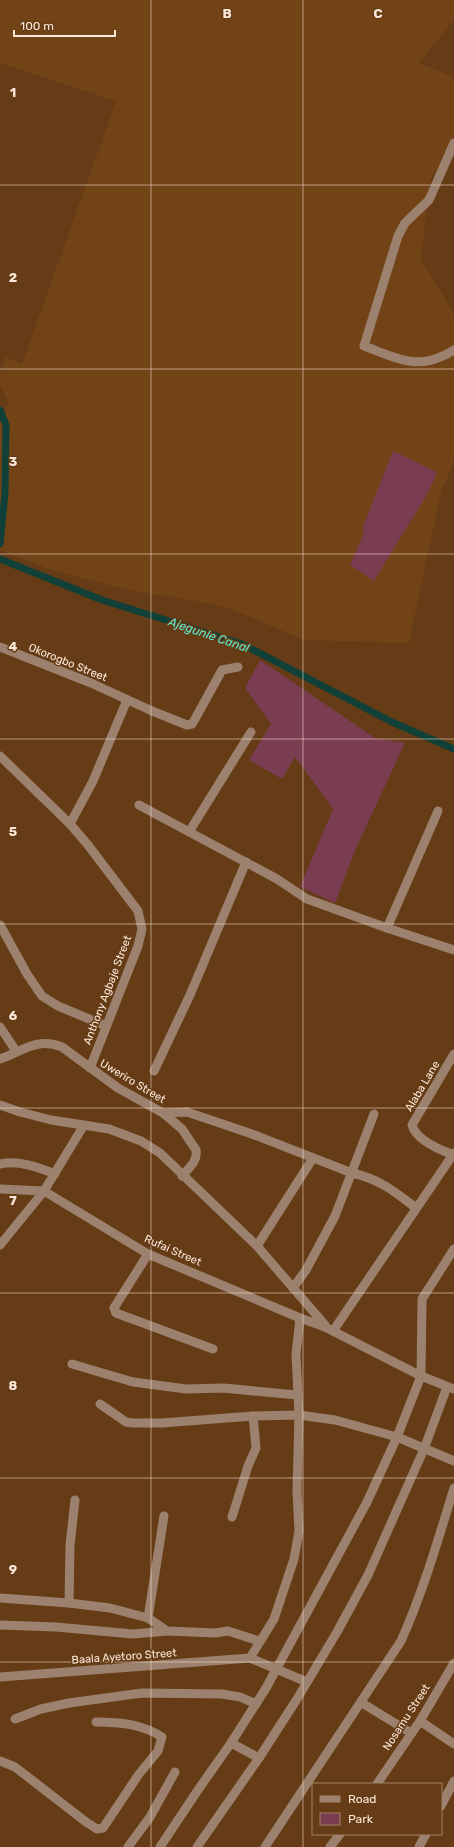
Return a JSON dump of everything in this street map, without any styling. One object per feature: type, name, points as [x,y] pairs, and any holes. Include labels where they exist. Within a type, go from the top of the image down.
[{"type":"street","points":[[454,143],[429,200],[405,222],[398,236],[364,346],[410,363],[422,363],[454,350]]},
{"type":"street","name":"Okorogbo Street","points":[[0,647],[91,683],[187,725],[192,724],[219,673],[225,669],[238,667]]},
{"type":"street","points":[[70,824],[93,781],[127,700]]},
{"type":"street","points":[[189,832],[251,732]]},
{"type":"street","name":"Anthony Agbaje Street","points":[[0,756],[70,824],[88,845],[138,911],[142,929],[138,946],[90,1068]]},
{"type":"street","points":[[139,805],[246,862],[308,899],[387,928],[454,950]]},
{"type":"street","points":[[387,928],[438,811]]},
{"type":"street","points":[[154,1071],[190,995],[246,862]]},
{"type":"street","points":[[0,925],[27,974],[42,996],[58,1006],[106,1026]]},
{"type":"street","points":[[0,1027],[16,1052]]},
{"type":"street","name":"Uweriro Street","points":[[0,1059],[44,1042],[62,1047],[118,1088],[163,1113],[182,1129],[196,1150],[197,1158],[182,1176]]},
{"type":"street","name":"Alaba Lane","points":[[454,1054],[412,1125],[414,1133],[444,1152],[454,1154]]},
{"type":"street","points":[[0,1105],[51,1120],[109,1129],[141,1141],[160,1153],[182,1176],[257,1246],[329,1329],[421,1376],[451,1388],[368,1575],[337,1632],[259,1758],[197,1847]]},
{"type":"street","points":[[163,1113],[187,1112],[252,1134],[352,1173],[367,1176],[380,1182],[416,1208]]},
{"type":"street","points":[[293,1288],[306,1270],[335,1216],[374,1114]]},
{"type":"street","points":[[0,1245],[44,1191],[84,1125]]},
{"type":"street","points":[[329,1329],[454,1154]]},
{"type":"street","points":[[257,1246],[313,1158]]},
{"type":"street","points":[[0,1164],[9,1162],[39,1167],[55,1174]]},
{"type":"street","points":[[0,1188],[44,1191]]},
{"type":"street","name":"Rufai Street","points":[[44,1191],[148,1254],[329,1329]]},
{"type":"street","points":[[160,1847],[256,1704],[367,1502],[398,1437],[421,1376],[422,1299],[454,1249]]},
{"type":"street","points":[[148,1254],[114,1308],[116,1313],[213,1349]]},
{"type":"street","points":[[300,1318],[296,1354],[299,1415],[297,1491],[299,1531],[294,1559],[274,1619],[259,1641],[250,1658],[307,1682]]},
{"type":"street","points":[[72,1364],[133,1382],[186,1389],[223,1388],[297,1395]]},
{"type":"street","points":[[100,1404],[126,1422],[133,1423],[162,1423],[253,1416],[299,1415],[335,1420],[398,1437],[454,1462]]},
{"type":"street","points":[[232,1517],[246,1472],[256,1448],[253,1416]]},
{"type":"street","points":[[265,1847],[362,1703],[401,1641],[414,1612],[454,1488]]},
{"type":"street","points":[[69,1603],[70,1545],[74,1500]]},
{"type":"street","points":[[148,1618],[164,1516]]},
{"type":"street","points":[[0,1598],[69,1603],[110,1608],[148,1618],[166,1631]]},
{"type":"street","points":[[0,1625],[56,1626],[134,1634],[166,1631],[215,1633],[228,1631],[259,1641]]},
{"type":"street","name":"Baala Ayetoro Street","points":[[0,1677],[250,1658]]},
{"type":"street","name":"Nosamu Street","points":[[378,1783],[420,1721],[454,1663]]},
{"type":"street","points":[[15,1719],[41,1709],[69,1703],[142,1693],[222,1694],[240,1697],[256,1704]]},
{"type":"street","points":[[362,1703],[411,1733]]},
{"type":"street","points":[[420,1721],[454,1744]]},
{"type":"street","points":[[0,1761],[15,1767],[86,1822],[97,1829],[102,1828],[139,1774],[158,1750],[162,1737],[147,1728],[123,1722],[96,1722]]},
{"type":"street","points":[[231,1743],[259,1758]]},
{"type":"street","points":[[128,1847],[150,1817],[175,1772]]},
{"type":"street","points":[[442,1804],[454,1781]]},
{"type":"street","points":[[330,1847],[339,1835]]},
{"type":"street","points":[[419,1847],[425,1835]]},
{"type":"shaded area","points":[[0,0],[454,0],[454,20],[419,63],[454,77],[454,159],[434,172],[430,181],[421,259],[454,314],[454,462],[441,492],[409,643],[304,640],[231,609],[203,602],[124,589],[51,570],[0,550],[0,425],[8,401],[0,384],[0,372],[6,357],[22,364],[116,101],[0,63]]},
{"type":"green space","points":[[393,451],[437,472],[429,491],[374,581],[350,565],[363,536],[364,524]]},
{"type":"green space","points":[[260,660],[375,738],[405,743],[357,846],[335,903],[300,887],[333,809],[295,757],[282,779],[249,760],[271,724],[245,688]]},
{"type":"waterway","points":[[0,410],[6,425],[5,493],[0,544]]},
{"type":"waterway","name":"Ajegunle Canal","points":[[0,559],[102,600],[242,644],[392,722],[454,749]]}]
